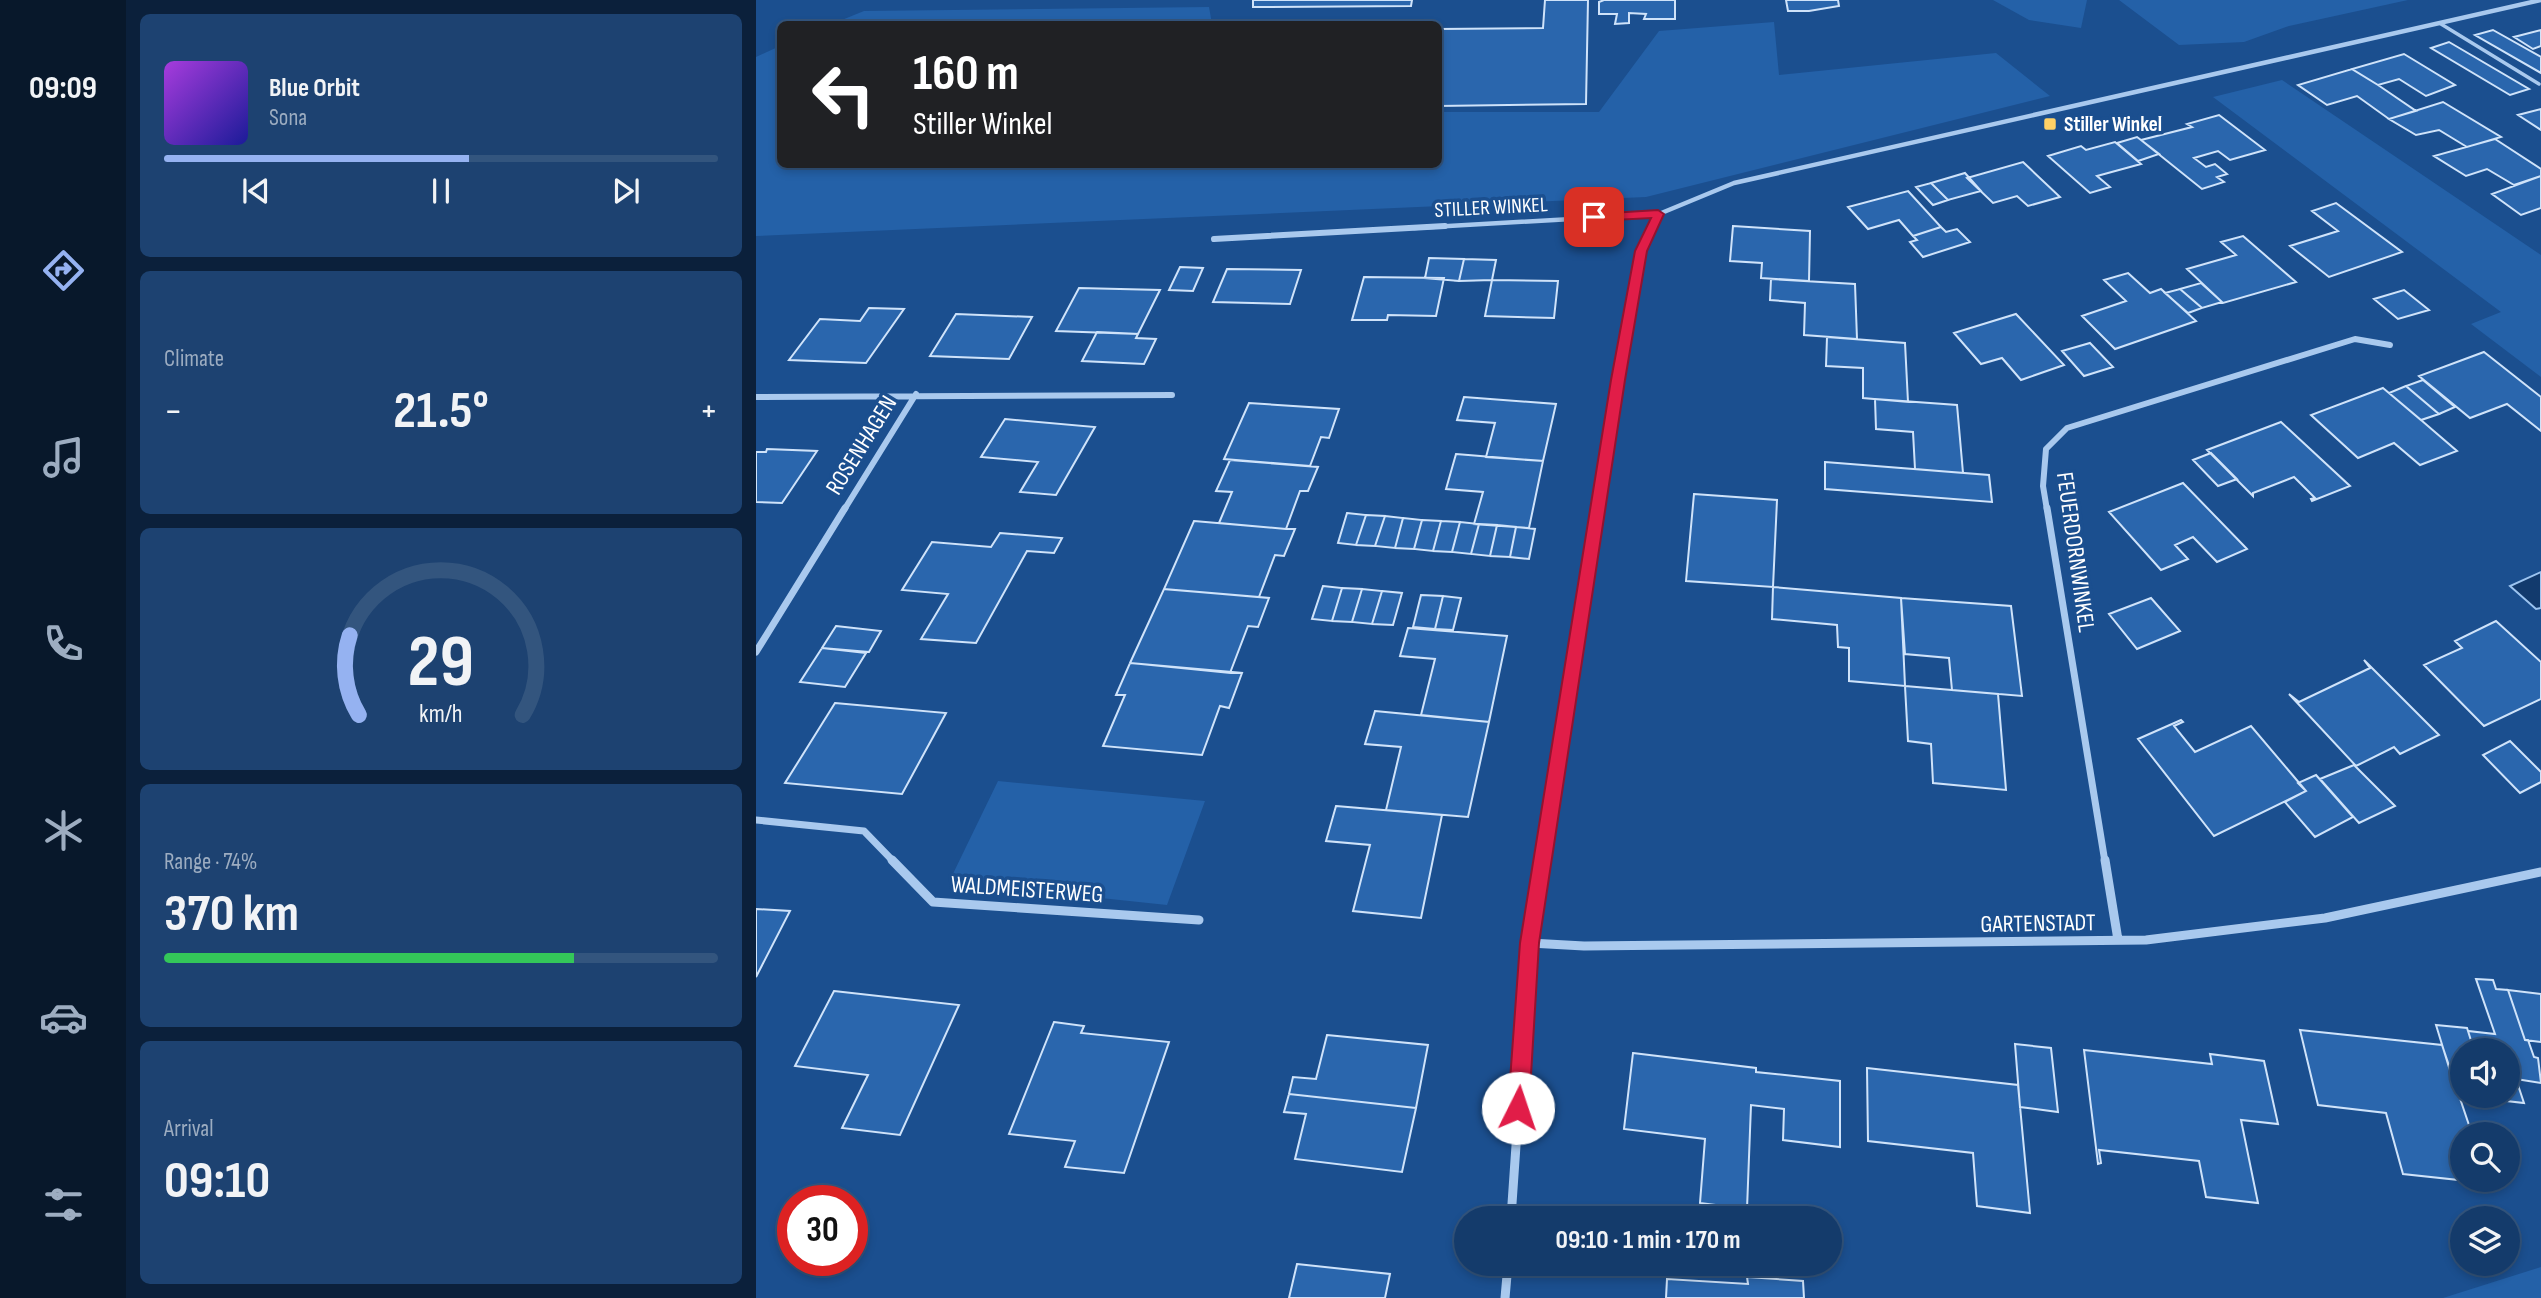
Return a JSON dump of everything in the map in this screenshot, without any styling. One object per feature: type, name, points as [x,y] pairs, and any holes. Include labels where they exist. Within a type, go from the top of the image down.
[{"type":"street","name":"STILLER WINKEL","points":[[1214,239],[1658,214],[1734,183],[2541,0]]},
{"type":"street","points":[[1512,1206],[1530,943],[1620,367],[1641,251],[1658,214]]},
{"type":"street","name":"FEUERDORNWINKEL","points":[[2118,940],[2043,486],[2046,449],[2067,428],[2355,339],[2390,345]]},
{"type":"street","points":[[916,394],[1172,395]]},
{"type":"street","name":"ROSENHAGEN","points":[[756,397],[916,394]]},
{"type":"street","name":"ROSENHAGEN","points":[[756,652],[916,394]]},
{"type":"street","name":"WALDMEISTERWEG","points":[[756,820],[864,831],[933,902],[1199,920]]},
{"type":"street","name":"GARTENSTADT","points":[[1530,943],[1584,946],[2146,940],[2325,918],[2541,872]]},
{"type":"street","points":[[1506,1298],[1507,1276]]},
{"type":"lane","points":[[2441,24],[2539,84]]},
{"type":"shaded area","points":[[1993,0],[2087,0],[2081,28],[2029,20]]},
{"type":"shaded area","points":[[2119,0],[2408,0],[2289,26],[2244,42],[2179,45]]},
{"type":"shaded area","points":[[1209,7],[1211,21],[839,21],[864,11]]},
{"type":"shaded area","points":[[1774,22],[1779,75],[1996,53],[2050,96],[1646,197],[756,236],[756,57],[777,47],[777,168],[1442,168],[1442,112],[1599,112],[1659,31]]},
{"type":"shaded area","points":[[2282,80],[2541,255],[2541,377],[2471,324],[2501,312],[2213,97]]},
{"type":"shaded area","points":[[2541,572],[2541,608],[2536,609],[2510,586]]},
{"type":"shaded area","points":[[998,781],[1205,801],[1167,905],[949,882]]},
{"type":"shaded area","points":[[2541,1267],[2541,1298],[2443,1298],[2520,1276],[2520,1274]]},
{"type":"building","points":[[1253,0],[1412,0],[1411,6],[1253,7]]},
{"type":"building","points":[[1545,0],[1588,0],[1586,104],[1442,106],[1442,29],[1543,28]]},
{"type":"building","points":[[1675,0],[1675,19],[1644,19],[1646,14],[1629,13],[1629,23],[1615,24],[1617,14],[1599,14],[1599,2]]},
{"type":"building","points":[[1786,0],[1838,0],[1839,6],[1788,11]]},
{"type":"building","points":[[2493,30],[2541,57],[2541,73],[2475,35]]},
{"type":"building","points":[[2541,30],[2541,46],[2533,49],[2514,37]]},
{"type":"building","points":[[2449,42],[2529,89],[2510,95],[2431,48]]},
{"type":"building","points":[[2404,54],[2455,85],[2426,96],[2399,79],[2378,85],[2352,69]]},
{"type":"building","points":[[2352,69],[2416,111],[2389,119],[2357,96],[2327,105],[2298,85]]},
{"type":"building","points":[[2443,102],[2501,137],[2467,147],[2439,130],[2416,135],[2389,119]]},
{"type":"building","points":[[2541,109],[2541,130],[2518,115]]},
{"type":"building","points":[[2219,115],[2265,150],[2230,160],[2218,151],[2194,158],[2206,167],[2215,164],[2227,174],[2217,177],[2224,182],[2202,189],[2141,140],[2192,127],[2187,124]]},
{"type":"building","points":[[2137,137],[2159,154],[2138,161],[2117,143]]},
{"type":"building","points":[[2495,139],[2541,169],[2541,176],[2514,185],[2487,169],[2466,176],[2434,156]]},
{"type":"building","points":[[2115,142],[2141,164],[2097,176],[2110,187],[2090,193],[2048,156],[2081,146],[2086,150]]},
{"type":"building","points":[[2023,162],[2060,197],[2028,206],[2017,196],[1993,203],[1967,178]]},
{"type":"building","points":[[1965,173],[1981,191],[1948,200],[1931,183]]},
{"type":"building","points":[[2541,176],[2541,208],[2521,215],[2492,194]]},
{"type":"building","points":[[1931,183],[1948,200],[1933,205],[1916,187]]},
{"type":"building","points":[[1908,191],[1941,227],[1913,236],[1899,220],[1868,229],[1848,207]]},
{"type":"building","points":[[2336,203],[2402,252],[2329,277],[2290,246],[2338,231],[2312,211]]},
{"type":"building","points":[[1733,226],[1810,231],[1809,281],[1761,278],[1762,263],[1730,261]]},
{"type":"building","points":[[1941,227],[1946,232],[1957,229],[1970,242],[1923,257],[1910,242],[1917,240],[1913,236]]},
{"type":"building","points":[[2243,236],[2296,282],[2223,303],[2187,269],[2236,255],[2221,242]]},
{"type":"building","points":[[1429,258],[1464,259],[1459,281],[1425,278]]},
{"type":"building","points":[[1464,259],[1496,260],[1492,280],[1459,281]]},
{"type":"building","points":[[1180,267],[1203,268],[1193,291],[1169,290]]},
{"type":"building","points":[[1227,269],[1301,270],[1290,304],[1213,302]]},
{"type":"building","points":[[2128,273],[2150,293],[2161,289],[2196,321],[2115,349],[2082,316],[2126,301],[2104,280]]},
{"type":"building","points":[[1364,277],[1444,278],[1436,316],[1388,315],[1387,320],[1352,320]]},
{"type":"building","points":[[1771,279],[1855,284],[1857,339],[1804,335],[1805,303],[1770,300]]},
{"type":"building","points":[[1492,280],[1558,281],[1554,318],[1485,316]]},
{"type":"building","points":[[2201,283],[2222,302],[2202,308],[2180,289]]},
{"type":"building","points":[[1079,288],[1160,290],[1138,334],[1056,331]]},
{"type":"building","points":[[2180,289],[2202,308],[2188,313],[2165,293]]},
{"type":"building","points":[[2404,290],[2429,310],[2398,319],[2374,299]]},
{"type":"building","points":[[869,308],[904,309],[866,363],[789,360],[820,319],[860,321]]},
{"type":"building","points":[[956,314],[1032,317],[1009,359],[930,356]]},
{"type":"building","points":[[2016,314],[2064,365],[2021,380],[2002,358],[1981,364],[1954,333]]},
{"type":"building","points":[[1097,332],[1138,334],[1136,338],[1156,339],[1144,364],[1082,361]]},
{"type":"building","points":[[1827,337],[1905,343],[1908,402],[1863,398],[1863,368],[1826,366]]},
{"type":"building","points":[[2090,343],[2113,367],[2084,376],[2062,351]]},
{"type":"building","points":[[2484,352],[2541,397],[2541,431],[2507,404],[2470,418],[2419,376]]},
{"type":"building","points":[[2423,380],[2455,407],[2439,414],[2406,386]]},
{"type":"building","points":[[2406,386],[2439,414],[2421,420],[2389,393]]},
{"type":"building","points":[[2383,388],[2457,451],[2420,465],[2394,443],[2358,458],[2311,415]]},
{"type":"building","points":[[1464,397],[1556,404],[1543,461],[1486,457],[1495,423],[1457,420]]},
{"type":"building","points":[[1875,399],[1957,405],[1963,473],[1915,469],[1913,432],[1876,429]]},
{"type":"building","points":[[1249,403],[1339,409],[1329,438],[1321,437],[1310,466],[1224,459]]},
{"type":"building","points":[[1005,419],[1095,427],[1056,495],[1020,492],[1038,462],[981,457]]},
{"type":"building","points":[[2281,422],[2350,486],[2312,501],[2311,499],[2315,498],[2294,477],[2253,493],[2253,496],[2207,450]]},
{"type":"building","points":[[767,449],[817,451],[782,503],[756,502],[756,452],[766,452]]},
{"type":"building","points":[[2211,453],[2237,479],[2218,486],[2193,460]]},
{"type":"building","points":[[1456,454],[1543,461],[1529,528],[1474,524],[1483,492],[1446,489]]},
{"type":"building","points":[[1230,460],[1318,467],[1308,491],[1300,491],[1286,529],[1219,523],[1232,492],[1216,491]]},
{"type":"building","points":[[1825,462],[1989,475],[1992,502],[1825,489]]},
{"type":"building","points":[[2183,483],[2247,549],[2217,562],[2193,537],[2175,545],[2188,559],[2161,570],[2109,512]]},
{"type":"building","points":[[1694,494],[1777,500],[1773,587],[1686,581]]},
{"type":"building","points":[[1347,513],[1366,515],[1356,545],[1338,543]]},
{"type":"building","points":[[1366,515],[1385,516],[1375,546],[1356,545]]},
{"type":"building","points":[[1385,516],[1403,518],[1395,548],[1375,546]]},
{"type":"building","points":[[1403,518],[1422,520],[1414,549],[1395,548]]},
{"type":"building","points":[[1422,520],[1441,521],[1433,551],[1414,549]]},
{"type":"building","points":[[1194,521],[1295,529],[1284,556],[1275,555],[1259,597],[1164,589]]},
{"type":"building","points":[[1441,521],[1460,522],[1452,552],[1433,551]]},
{"type":"building","points":[[1460,522],[1479,524],[1471,554],[1452,552]]},
{"type":"building","points":[[1479,524],[1497,525],[1490,556],[1471,554]]},
{"type":"building","points":[[1497,525],[1516,527],[1510,557],[1490,556]]},
{"type":"building","points":[[1516,527],[1535,529],[1529,559],[1510,557]]},
{"type":"building","points":[[1000,533],[1062,538],[1054,553],[1027,551],[976,643],[921,639],[948,594],[902,590],[932,542],[991,547]]},
{"type":"building","points":[[1323,586],[1342,588],[1332,621],[1312,619]]},
{"type":"building","points":[[1773,587],[1901,598],[1905,686],[1849,681],[1849,648],[1838,647],[1837,625],[1772,619]]},
{"type":"building","points":[[1342,588],[1362,589],[1352,622],[1332,621]]},
{"type":"building","points":[[1164,589],[1269,598],[1258,627],[1248,626],[1230,673],[1130,663]]},
{"type":"building","points":[[1362,589],[1382,591],[1372,624],[1352,622]]},
{"type":"building","points":[[1382,591],[1402,593],[1393,625],[1372,624]]},
{"type":"building","points":[[1421,595],[1443,596],[1435,629],[1413,627]]},
{"type":"building","points":[[1443,596],[1461,598],[1453,630],[1435,629]]},
{"type":"building","points":[[1901,598],[2011,606],[2022,696],[1952,690],[1949,658],[1905,654]]},
{"type":"building","points":[[2151,598],[2180,631],[2137,649],[2109,614]]},
{"type":"building","points":[[2496,621],[2541,662],[2541,699],[2484,726],[2424,665],[2462,648],[2455,641]]},
{"type":"building","points":[[836,626],[881,631],[869,652],[822,648]]},
{"type":"building","points":[[1408,628],[1507,636],[1489,722],[1421,715],[1435,659],[1400,656]]},
{"type":"building","points":[[822,648],[866,653],[845,687],[800,682]]},
{"type":"building","points":[[2364,660],[2439,735],[2400,754],[2394,747],[2356,766],[2289,694],[2299,702],[2370,668]]},
{"type":"building","points":[[1130,663],[1242,673],[1229,708],[1220,706],[1202,755],[1103,746],[1125,695],[1116,695]]},
{"type":"building","points":[[1905,686],[1998,694],[2006,790],[1933,783],[1931,744],[1908,741]]},
{"type":"building","points":[[835,703],[946,713],[902,794],[785,783]]},
{"type":"building","points":[[1375,711],[1489,722],[1468,817],[1386,810],[1401,747],[1365,744]]},
{"type":"building","points":[[2181,720],[2183,722],[2174,726],[2195,752],[2251,726],[2306,791],[2214,836],[2138,739]]},
{"type":"building","points":[[2510,741],[2541,772],[2541,782],[2520,793],[2483,755]]},
{"type":"building","points":[[2354,765],[2395,806],[2359,823],[2320,779]]},
{"type":"building","points":[[2316,775],[2353,817],[2315,837],[2285,802],[2306,791],[2298,783]]},
{"type":"building","points":[[1336,806],[1442,815],[1421,918],[1353,911],[1370,845],[1326,841]]},
{"type":"building","points":[[756,909],[790,911],[756,977]]},
{"type":"building","points":[[2476,979],[2493,980],[2496,989],[2508,990],[2525,1040],[2528,1040],[2534,1057],[2538,1058],[2541,1083],[2520,1080],[2520,1038],[2470,1038],[2468,1031],[2495,1034]]},
{"type":"building","points":[[2508,990],[2541,994],[2541,1042],[2525,1040]]},
{"type":"building","points":[[834,991],[959,1005],[900,1135],[842,1128],[868,1075],[795,1066]]},
{"type":"building","points":[[1054,1022],[1084,1026],[1081,1033],[1169,1042],[1124,1173],[1065,1167],[1075,1141],[1009,1134]]},
{"type":"building","points":[[2436,1025],[2467,1028],[2470,1038],[2450,1038],[2450,1070]]},
{"type":"building","points":[[2300,1030],[2442,1045],[2450,1069],[2450,1108],[2463,1108],[2468,1122],[2450,1122],[2450,1179],[2403,1174],[2386,1113],[2318,1105]]},
{"type":"building","points":[[1327,1035],[1428,1045],[1416,1108],[1289,1094],[1293,1077],[1316,1079]]},
{"type":"building","points":[[2015,1044],[2051,1048],[2058,1112],[2020,1107]]},
{"type":"building","points":[[2084,1050],[2212,1064],[2210,1054],[2264,1061],[2278,1124],[2241,1120],[2258,1203],[2206,1197],[2199,1161],[2099,1150],[2101,1163],[2098,1164]]},
{"type":"building","points":[[1633,1053],[1756,1068],[1756,1072],[1840,1081],[1840,1147],[1783,1140],[1784,1109],[1751,1105],[1747,1206],[1700,1203],[1705,1139],[1624,1129]]},
{"type":"building","points":[[1867,1068],[2018,1085],[2030,1213],[1977,1206],[1973,1153],[1868,1141]]},
{"type":"building","points":[[1289,1094],[1416,1108],[1402,1172],[1295,1159],[1306,1114],[1284,1112]]},
{"type":"building","points":[[1297,1264],[1390,1274],[1385,1298],[1289,1298]]},
{"type":"building","points":[[1747,1277],[1803,1281],[1804,1298],[1666,1298],[1667,1279],[1748,1284]]},
{"type":"place","name":"Stiller Winkel","points":[[2050,124]]},
{"type":"route","points":[[1518,1108],[1530,943],[1618,380],[1641,251],[1658,214],[1594,217]]}]
